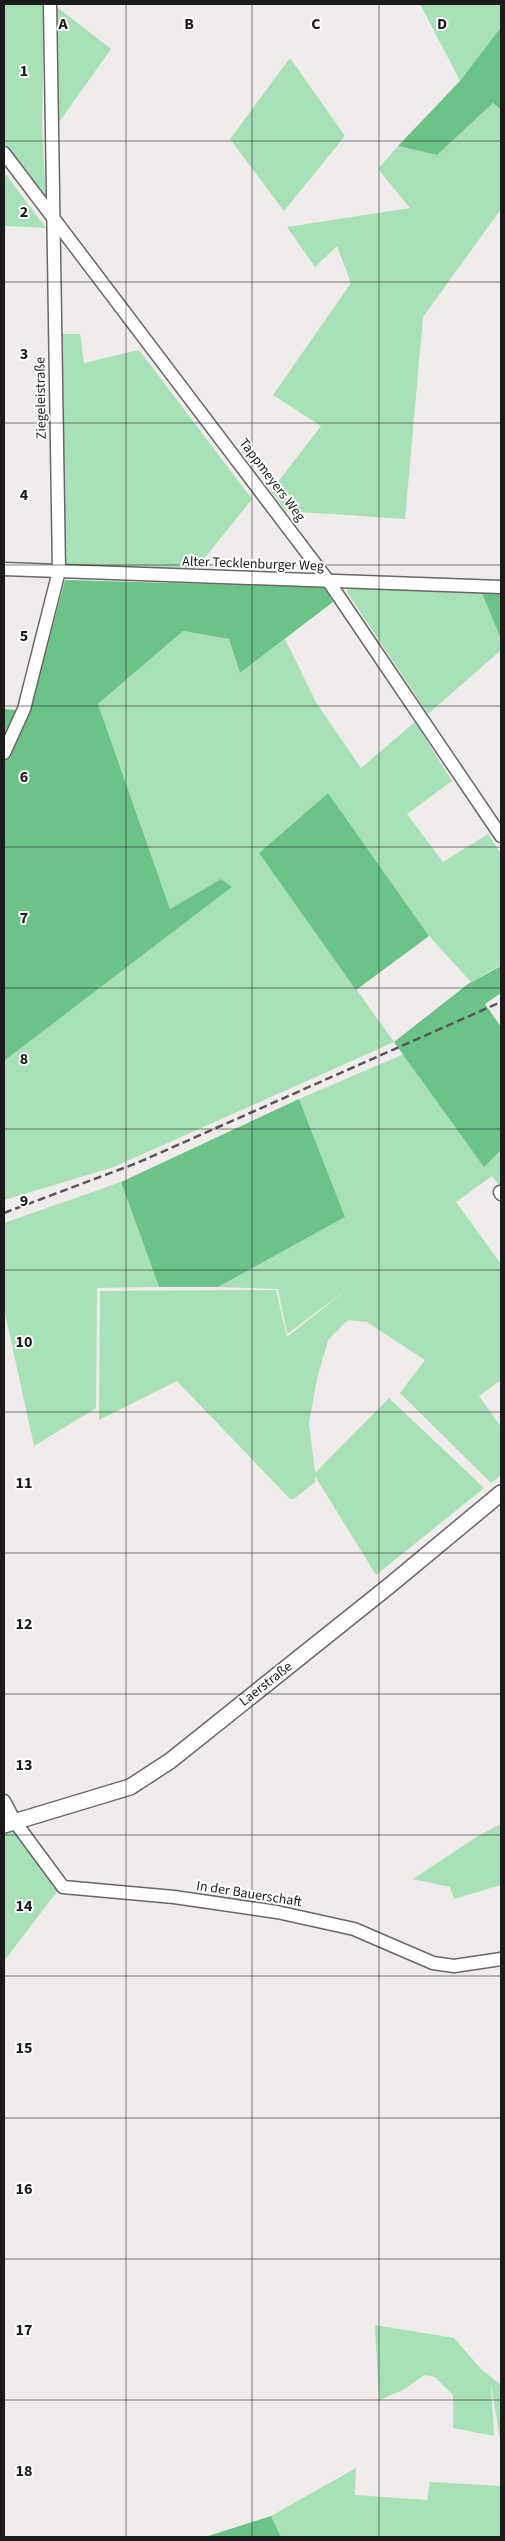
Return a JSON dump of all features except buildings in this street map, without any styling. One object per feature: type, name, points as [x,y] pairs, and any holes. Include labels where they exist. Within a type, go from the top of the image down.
[{"type":"main road","name":"Laerstraße","points":[[9,1824],[130,1787],[170,1761],[390,1586],[501,1494]]},
{"type":"street","name":"Ziegeleistraße","points":[[4,753],[24,708],[59,571],[50,4]]},
{"type":"street","name":"Tappmeyers Weg","points":[[4,153],[329,582],[501,836]]},
{"type":"street","name":"Alter Tecklenburger Weg","points":[[4,569],[501,587]]},
{"type":"street","points":[[4,1801],[9,1824]]},
{"type":"street","name":"In der Bauerschaft","points":[[9,1824],[63,1887],[174,1897],[277,1912],[354,1928],[433,1963],[454,1966],[501,1959]]},
{"type":"green space","points":[[4,4],[44,4],[42,128],[46,198],[4,143]]},
{"type":"green space","points":[[53,4],[111,49],[54,129]]},
{"type":"green space","points":[[420,4],[501,4],[501,27],[460,81]]},
{"type":"green space","points":[[501,27],[501,110],[493,103],[437,155],[398,146],[460,81]]},
{"type":"green space","points":[[290,58],[345,136],[284,211],[230,139]]},
{"type":"green space","points":[[493,103],[501,110],[501,209],[423,317],[405,519],[286,511],[271,491],[321,426],[273,395],[351,283],[337,246],[315,267],[287,227],[410,208],[378,169],[398,146],[437,155]]},
{"type":"green space","points":[[4,172],[46,228],[4,226]]},
{"type":"green space","points":[[58,334],[80,334],[84,363],[139,350],[252,499],[195,570],[63,567]]},
{"type":"green space","points":[[65,580],[324,587],[333,602],[240,673],[229,639],[183,631],[98,704],[170,909],[221,879],[232,887],[4,1061],[4,709],[30,711]]},
{"type":"green space","points":[[350,585],[481,591],[501,639],[501,650],[428,714],[347,592]]},
{"type":"green space","points":[[501,590],[501,639],[481,591]]},
{"type":"green space","points":[[183,631],[229,639],[240,673],[285,639],[317,704],[361,768],[415,722],[452,781],[407,814],[443,862],[488,834],[501,854],[501,965],[471,982],[429,936],[328,793],[259,853],[394,1042],[114,1167],[4,1200],[4,1061],[232,887],[221,879],[170,909],[98,704]]},
{"type":"green space","points":[[328,793],[429,936],[356,990],[259,853]]},
{"type":"green space","points":[[501,966],[501,993],[485,1004],[501,1027],[501,1150],[484,1167],[394,1042],[468,984]]},
{"type":"green space","points":[[404,1054],[484,1166],[501,1150],[501,1188],[492,1176],[456,1202],[501,1264],[501,1380],[479,1396],[501,1427],[501,1475],[491,1483],[400,1393],[425,1360],[367,1322],[348,1320],[328,1340],[317,1379],[309,1423],[315,1473],[389,1398],[484,1488],[376,1575],[315,1476],[315,1482],[294,1499],[290,1499],[177,1381],[99,1420],[100,1291],[276,1290],[287,1337],[349,1288],[287,1334],[278,1289],[218,1287],[345,1217],[299,1099]]},
{"type":"green space","points":[[299,1099],[345,1217],[218,1287],[159,1287],[121,1182]]},
{"type":"green space","points":[[121,1182],[159,1287],[97,1288],[96,1408],[34,1446],[4,1309],[4,1223]]},
{"type":"green space","points":[[501,1824],[501,1885],[454,1899],[450,1887],[413,1879],[478,1836]]},
{"type":"green space","points":[[12,1831],[59,1889],[4,1961],[4,1833]]},
{"type":"green space","points":[[375,2325],[454,2338],[481,2369],[501,2385],[501,2445],[491,2384],[494,2436],[453,2428],[453,2395],[435,2377],[424,2375],[403,2390],[379,2400]]},
{"type":"green space","points":[[356,2468],[355,2495],[427,2500],[430,2482],[501,2486],[501,2537],[281,2537],[271,2516]]},
{"type":"green space","points":[[271,2516],[281,2537],[205,2537]]},
{"type":"railway","points":[[4,1213],[137,1163],[501,1002]]}]
